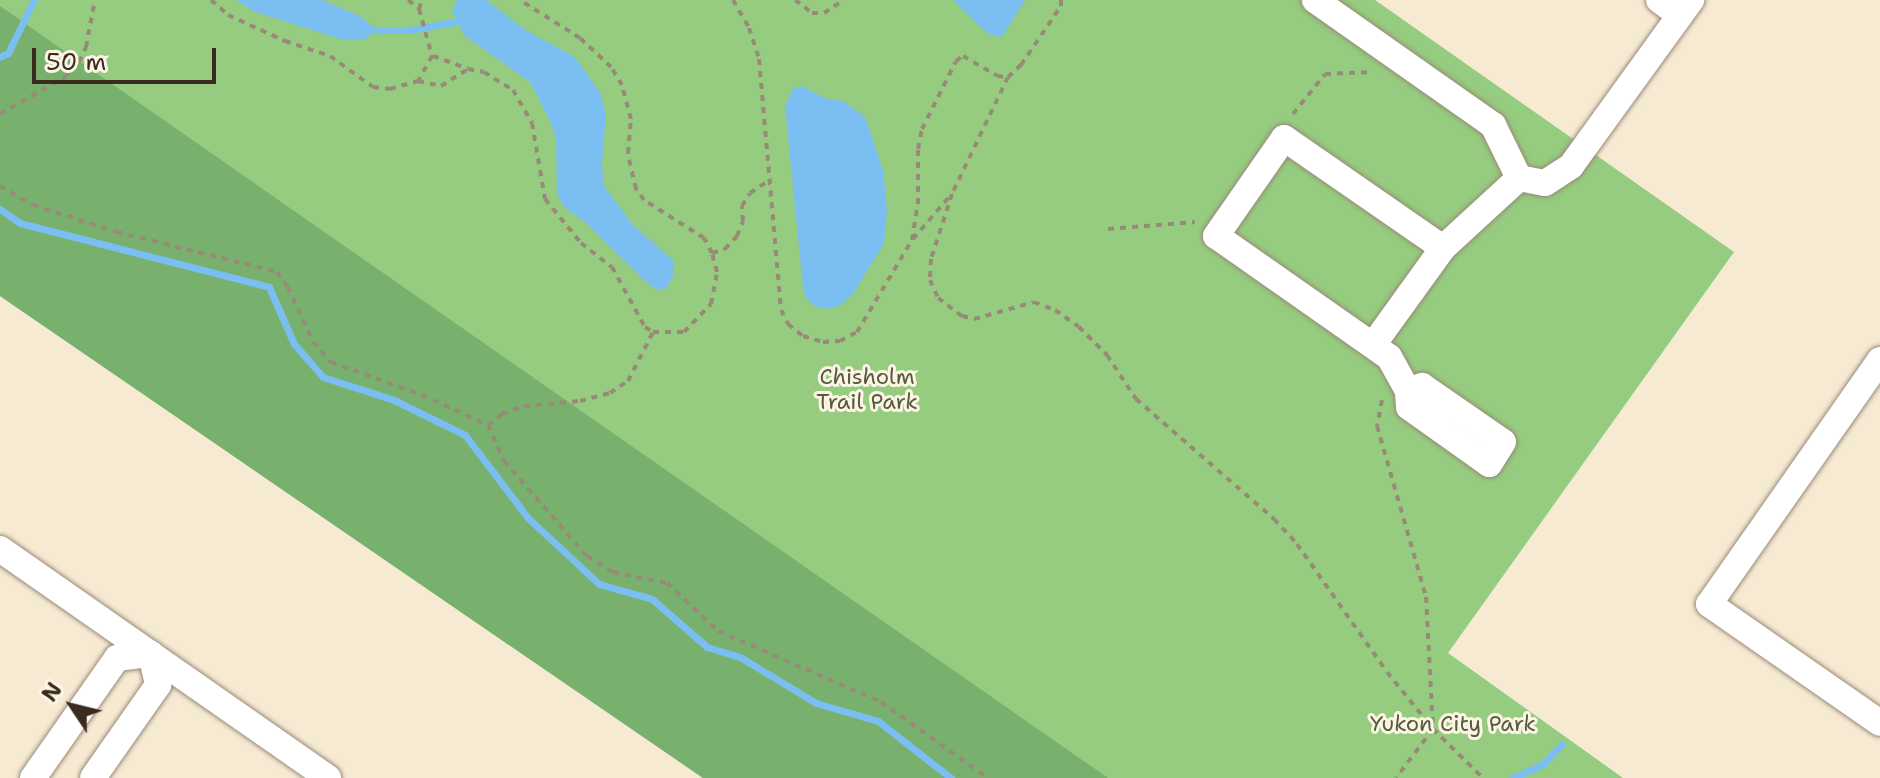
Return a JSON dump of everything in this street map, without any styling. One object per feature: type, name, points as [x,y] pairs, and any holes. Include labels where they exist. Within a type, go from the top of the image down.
[{"type":"street","points":[[1315,0],[1493,125],[1519,178]]},
{"type":"street","points":[[1519,178],[1545,183],[1571,166],[1686,8],[1659,0]]},
{"type":"street","points":[[1404,382],[1389,357],[1216,236],[1284,138],[1443,248]]},
{"type":"street","points":[[1373,345],[1443,248],[1519,178]]},
{"type":"street","points":[[1880,360],[1709,604],[1880,723]]},
{"type":"street","points":[[0,549],[328,778]]},
{"type":"street","points":[[33,778],[117,658],[151,654]]},
{"type":"street","points":[[93,778],[158,685],[151,654]]},
{"type":"path","points":[[0,114],[65,77],[79,62],[86,47],[95,0]]},
{"type":"path","points":[[211,0],[228,15],[285,41],[330,56],[373,87],[390,89],[418,81],[441,86],[468,69]]},
{"type":"path","points":[[408,0],[419,9]]},
{"type":"path","points":[[422,0],[419,20],[432,56],[447,64],[484,72],[513,90],[532,123],[545,199],[581,243],[612,267],[639,318],[653,332],[684,332],[711,304],[717,272],[712,253],[704,238],[644,200],[636,189],[628,153],[631,119],[622,85],[611,67],[580,38],[520,0]]},
{"type":"path","points":[[733,0],[749,28],[759,59],[781,310],[788,324],[803,336],[823,342],[840,341],[857,332],[912,240],[952,194]]},
{"type":"path","points":[[795,0],[812,13],[824,13],[844,0]]},
{"type":"path","points":[[1061,0],[1061,6],[1021,65],[1008,77],[952,194],[931,259],[930,280],[938,298],[962,316],[974,319],[1034,302],[1055,310],[1079,327],[1107,355],[1136,399],[1274,519],[1297,544],[1338,607],[1433,729],[1483,778]]},
{"type":"path","points":[[418,81],[432,56]]},
{"type":"path","points":[[912,240],[918,204],[918,149],[922,129],[956,61],[963,56],[997,76],[1008,77]]},
{"type":"path","points":[[1284,138],[1286,124],[1325,74],[1368,70],[1376,74]]},
{"type":"path","points":[[712,253],[725,249],[737,236],[743,221],[742,206],[750,193],[770,180]]},
{"type":"path","points":[[0,186],[33,205],[117,232],[277,272],[288,287],[313,342],[331,362],[422,395],[488,425],[504,461],[587,556],[613,572],[667,583],[718,631],[881,702],[988,778]]},
{"type":"path","points":[[1108,229],[1200,222],[1217,234]]},
{"type":"path","points":[[488,425],[502,414],[524,406],[580,401],[610,393],[628,381],[653,332]]},
{"type":"path","points":[[1396,778],[1433,729],[1426,597],[1377,426],[1384,390],[1404,382]]},
{"type":"green space","name":"Chisholm Trail Park","points":[[0,0],[1375,0],[1734,252],[1448,653],[1623,778],[703,778],[0,296]]},
{"type":"green space","points":[[0,6],[1108,778],[703,778],[0,296]]},
{"type":"water","points":[[236,0],[322,0],[360,16],[377,30],[364,40],[344,40],[255,12]]},
{"type":"water","points":[[457,0],[486,0],[527,31],[575,57],[600,92],[606,115],[602,164],[604,186],[633,225],[674,261],[674,275],[667,288],[658,290],[646,282],[586,223],[564,207],[557,194],[556,138],[530,82],[465,36],[452,11]]},
{"type":"water","points":[[953,0],[1025,0],[1002,37],[988,34]]},
{"type":"water","points":[[802,86],[824,98],[843,101],[865,117],[883,170],[887,210],[884,243],[853,294],[841,305],[828,309],[814,306],[806,298],[803,287],[785,106],[793,89]]},
{"type":"waterway","points":[[0,57],[8,53],[34,0]]},
{"type":"waterway","points":[[377,30],[410,30],[458,21]]},
{"type":"waterway","points":[[0,209],[20,223],[269,287],[294,344],[323,377],[394,400],[465,435],[528,518],[599,584],[652,599],[707,647],[740,657],[816,703],[878,721],[951,778]]},
{"type":"waterway","points":[[1512,778],[1543,764],[1562,744]]},
{"type":"park label","name":"Yukon City Park","points":[[1453,724]]}]
